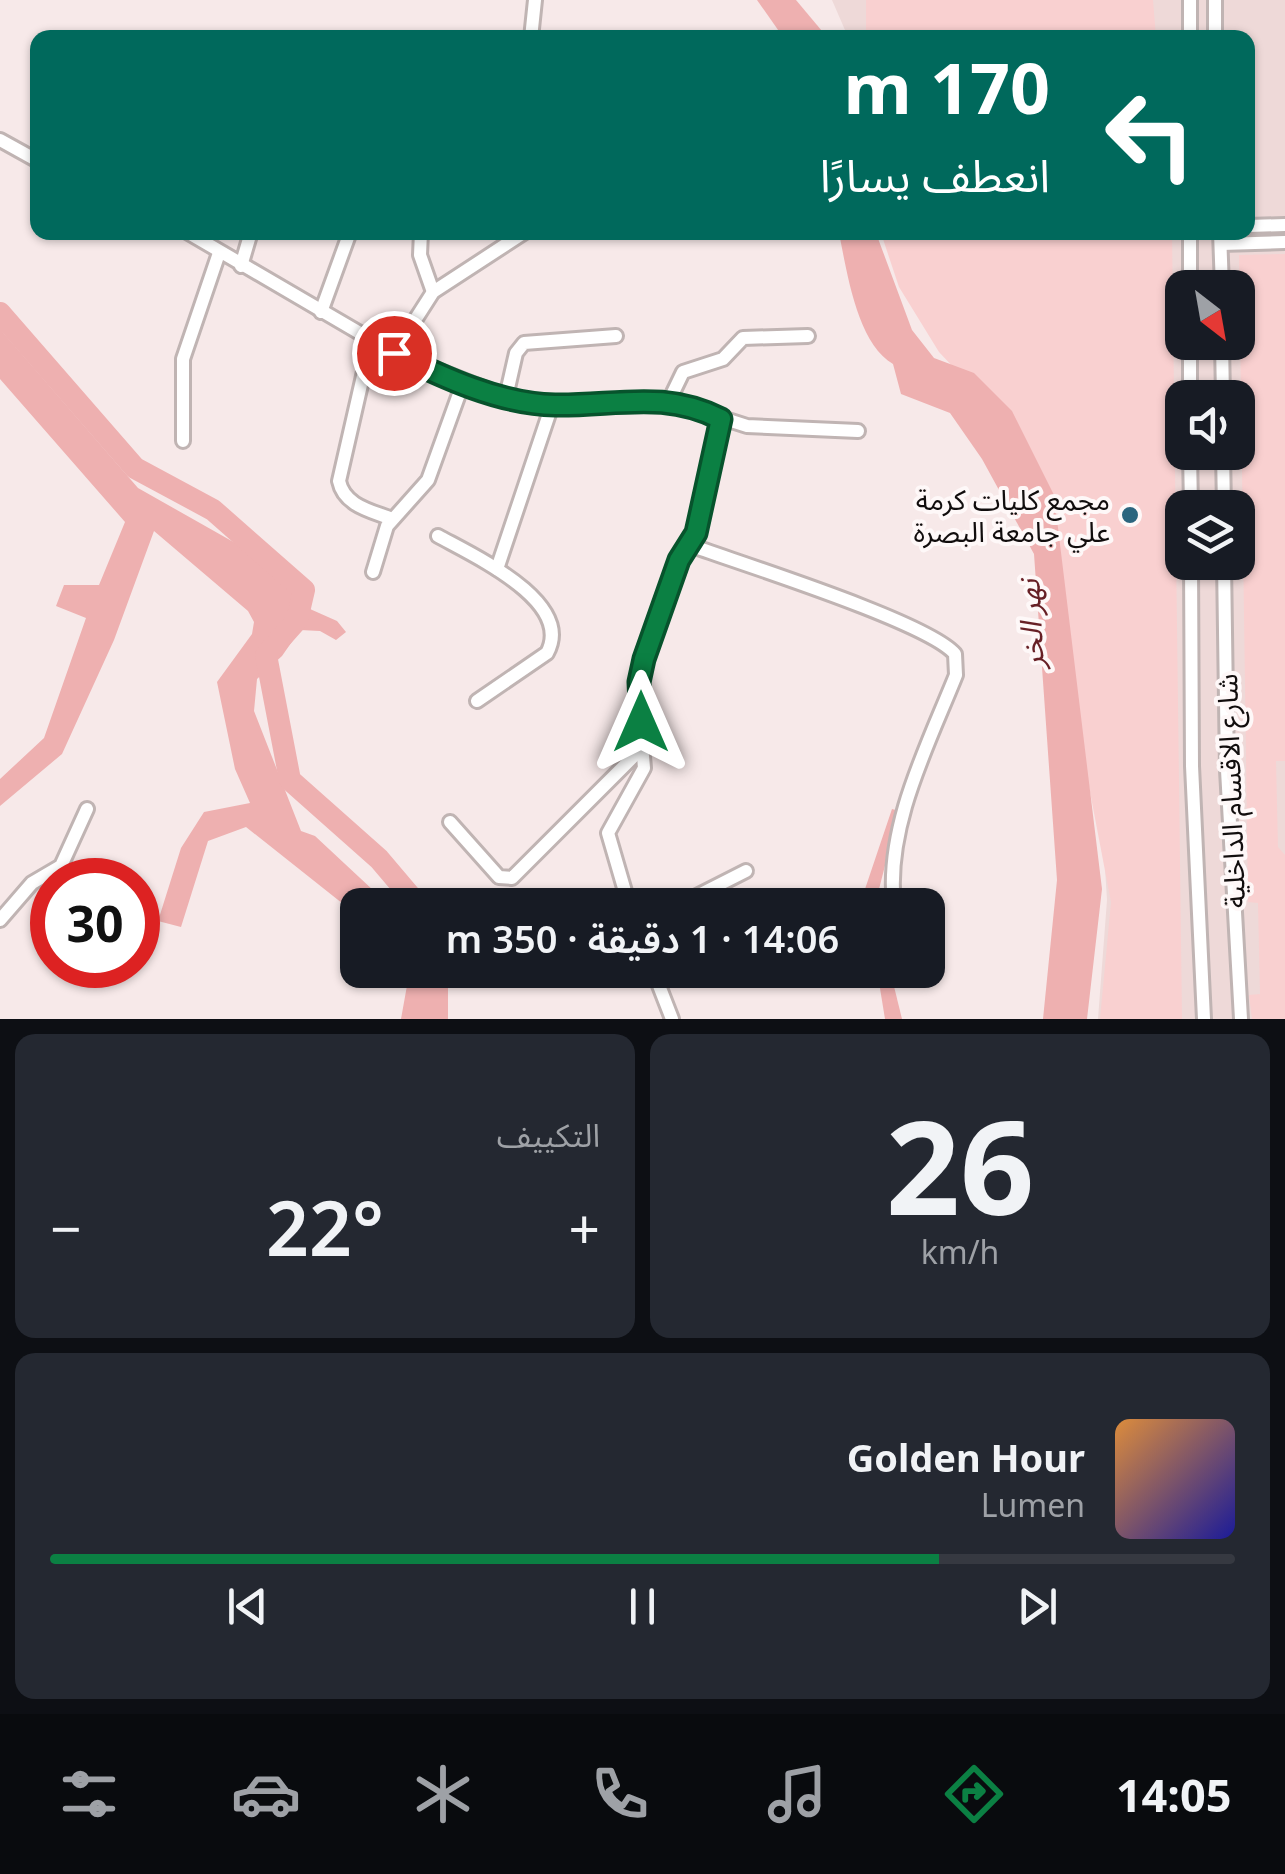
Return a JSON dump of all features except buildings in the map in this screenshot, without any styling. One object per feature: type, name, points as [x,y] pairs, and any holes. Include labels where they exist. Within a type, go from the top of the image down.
[{"type":"street","points":[[532,30],[535,0]]},
{"type":"street","points":[[1190,0],[1190,30]]},
{"type":"street","points":[[1214,0],[1216,30]]},
{"type":"street","points":[[0,140],[30,157]]},
{"type":"street","points":[[1255,226],[1285,225]]},
{"type":"street","points":[[200,240],[394,353],[463,383],[506,396],[552,405],[670,400],[721,419],[764,429],[858,431]]},
{"type":"street","points":[[241,266],[249,240]]},
{"type":"street","points":[[321,312],[347,240]]},
{"type":"street","points":[[421,240],[420,254],[433,292]]},
{"type":"street","points":[[394,353],[433,292],[513,240]]},
{"type":"street","points":[[1190,240],[1190,270]]},
{"type":"street","points":[[1221,240],[1222,270]]},
{"type":"street","points":[[1253,240],[1285,242]]},
{"type":"street","points":[[183,442],[183,360],[220,253]]},
{"type":"street","points":[[506,396],[516,353],[524,343],[616,336]]},
{"type":"street","points":[[670,400],[684,372],[723,360],[744,338],[808,336]]},
{"type":"street","points":[[371,340],[340,481],[346,498],[354,504],[392,519]]},
{"type":"street","points":[[373,572],[392,519],[428,480],[463,383]]},
{"type":"street","points":[[497,569],[552,405]]},
{"type":"street","points":[[625,888],[608,833],[644,768],[638,697],[642,669],[679,560],[690,546],[721,419]]},
{"type":"street","points":[[438,536],[497,569],[539,604],[553,628],[554,641],[536,662],[477,700]]},
{"type":"street","points":[[690,546],[836,598],[948,646],[955,654],[956,674],[905,814],[895,858],[894,888]]},
{"type":"street","name":"شارع الاقسام الداخلية","points":[[1191,580],[1192,766],[1204,1019]]},
{"type":"street","name":"شارع الاقسام الداخلية","points":[[1224,580],[1226,770],[1241,1019]]},
{"type":"street","points":[[450,822],[499,877],[512,878],[644,746]]},
{"type":"street","points":[[0,920],[32,882],[61,866],[88,809]]},
{"type":"street","points":[[713,888],[746,871]]},
{"type":"street","points":[[660,988],[672,1019]]},
{"type":"shaded area","points":[[757,0],[796,0],[821,30],[778,30]]},
{"type":"shaded area","name":"مجمع كليات كرمة علي جامعة البصرة","points":[[832,0],[1285,0],[1285,1019],[1098,1019],[1107,900],[1095,707],[923,240],[1255,240],[1255,30],[845,30]]},
{"type":"shaded area","points":[[866,0],[1153,0],[1155,30],[866,30]]},
{"type":"shaded area","name":"نهر الخر","points":[[840,240],[879,240],[912,330],[934,358],[974,373],[1012,411],[1054,495],[1102,889],[1087,1019],[1043,1019],[1057,880],[1034,554],[982,459],[950,413],[901,394],[893,364],[870,340],[850,286]]},
{"type":"shaded area","points":[[883,240],[1172,240],[1172,270],[1165,270],[1165,360],[1174,360],[1174,380],[1165,380],[1165,470],[1175,470],[1175,490],[1165,490],[1165,580],[1176,580],[1182,1019],[1100,1019],[1111,902],[1023,441],[939,352],[899,287]]},
{"type":"shaded area","points":[[1285,254],[1285,761],[1276,761],[1278,847],[1285,855],[1285,1019],[1252,1019],[1249,995],[1260,994],[1258,903],[1248,902],[1244,580],[1255,580],[1255,490],[1242,490],[1242,470],[1255,470],[1255,380],[1241,380],[1240,360],[1255,360],[1255,270],[1239,270],[1239,255]]},
{"type":"shaded area","points":[[0,329],[138,488],[237,544],[310,609],[337,621],[346,632],[336,640],[320,631],[300,630],[282,656],[257,679],[254,711],[301,831],[315,836],[371,888],[340,888],[340,902],[246,827],[208,841],[181,927],[160,922],[181,848],[204,812],[250,803],[235,769],[217,682],[252,634],[254,622],[248,611],[154,531],[114,640],[62,754],[0,806],[0,779],[44,738],[86,618],[56,606],[64,585],[99,585],[125,522],[0,379]]},
{"type":"shaded area","points":[[892,809],[899,811],[879,888],[865,888]]},
{"type":"shaded area","points":[[407,988],[431,988],[432,1019],[401,1019]]},
{"type":"shaded area","points":[[880,988],[894,988],[902,1019],[885,1019]]},
{"type":"waterway","points":[[0,313],[135,468],[213,510],[304,590],[297,620],[266,655],[290,780],[379,859],[404,888]]},
{"type":"waterway","points":[[437,988],[437,1019]]},
{"type":"place","name":"مجمع كليات كرمة علي جامعة البصرة","points":[[1130,515]]},
{"type":"route","points":[[394,353],[432,372],[525,401],[552,405],[670,400],[721,419],[696,533],[679,560],[644,659],[638,697],[641,722]]}]
